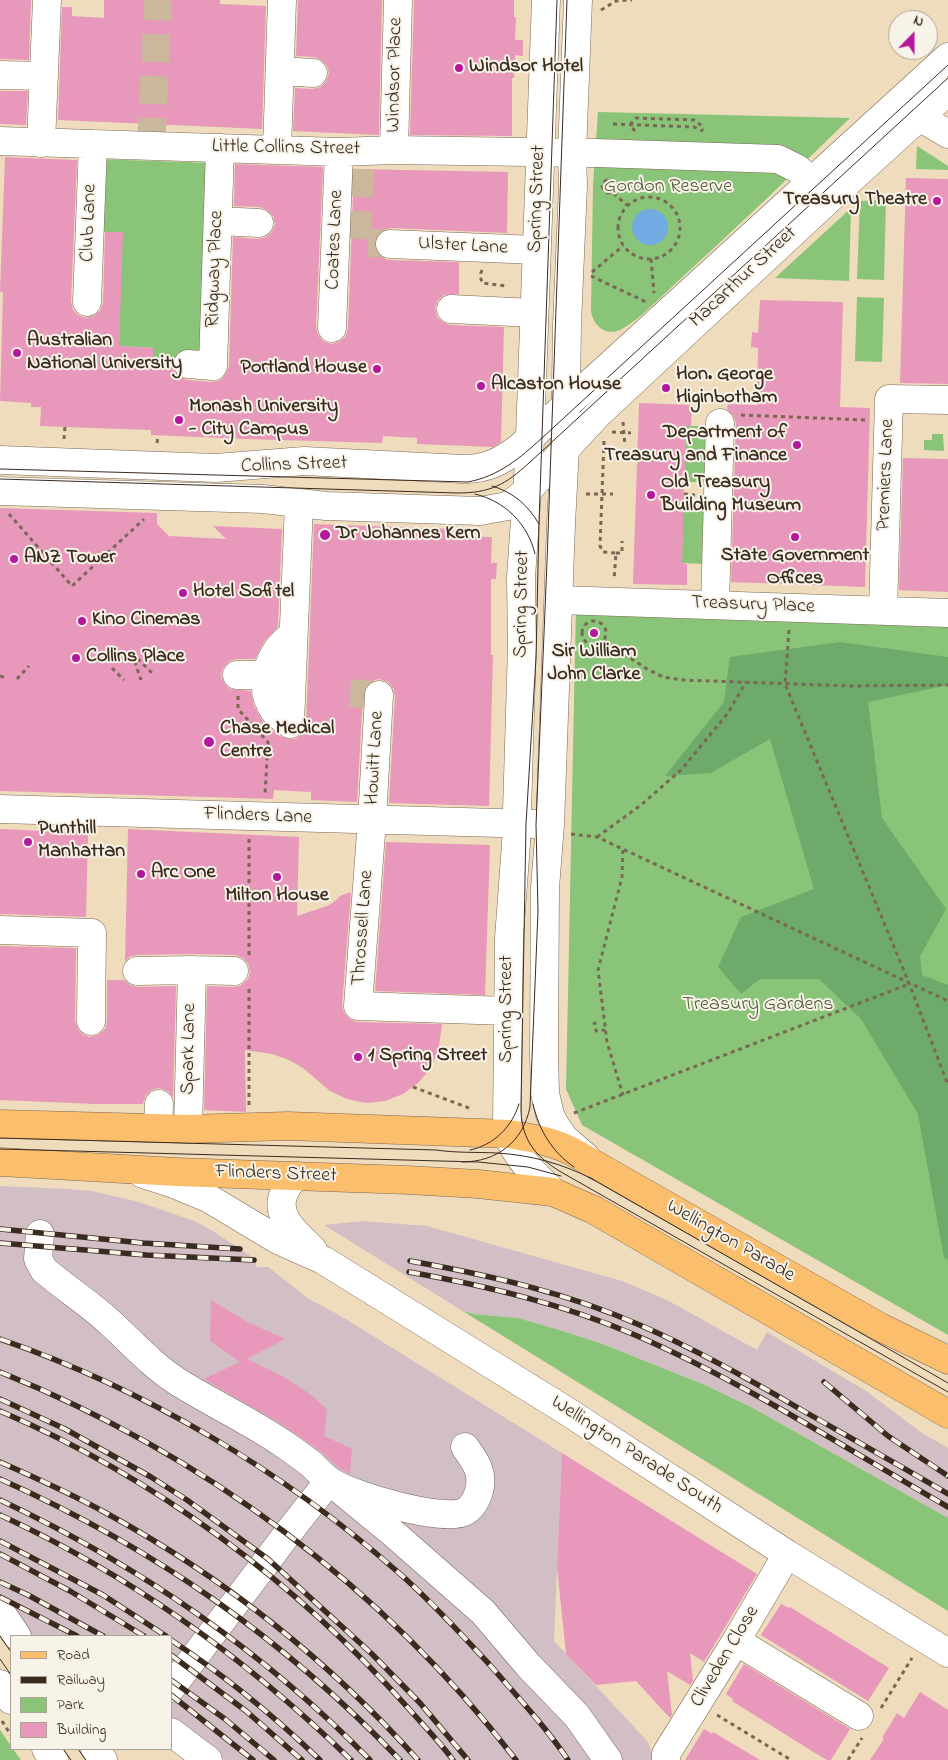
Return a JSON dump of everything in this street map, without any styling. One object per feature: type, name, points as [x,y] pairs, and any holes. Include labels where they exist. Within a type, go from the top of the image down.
[{"type":"main road","points":[[0,1124],[158,1116],[188,1129],[288,1126],[508,1134]]},
{"type":"main road","name":"Wellington Parade","points":[[508,1134],[555,1143],[880,1327],[948,1360]]},
{"type":"main road","name":"Flinders Street","points":[[0,1162],[229,1174],[455,1182],[552,1192]]},
{"type":"main road","name":"Wellington Parade","points":[[552,1192],[594,1210],[660,1250],[948,1414]]},
{"type":"street","points":[[41,143],[47,0]]},
{"type":"street","points":[[277,150],[282,0]]},
{"type":"street","name":"Windsor Place","points":[[394,150],[398,0]]},
{"type":"street","name":"Spring Street","points":[[546,0],[528,490],[521,577],[522,647],[517,824],[509,938],[508,1134],[523,1162],[552,1192]]},
{"type":"street","name":"Spring Street","points":[[586,7],[572,153],[573,186],[567,325],[565,448],[558,600],[560,829],[545,888],[544,1055],[546,1100],[555,1125],[564,1138],[582,1154],[608,1172]]},
{"type":"street","points":[[280,71],[313,73]]},
{"type":"street","points":[[0,74],[44,76]]},
{"type":"street","name":"Macarthur Street","points":[[566,405],[618,357],[943,79]]},
{"type":"street","points":[[908,110],[948,134]]},
{"type":"street","name":"Macarthur Street","points":[[565,448],[597,414],[908,110]]},
{"type":"street","name":"Little Collins Street","points":[[0,142],[277,150],[353,158],[394,150],[778,159],[802,173]]},
{"type":"street","name":"Club Lane","points":[[87,302],[92,144]]},
{"type":"street","name":"Ridgway Place","points":[[188,364],[213,366],[220,148]]},
{"type":"street","name":"Coates Lane","points":[[332,328],[353,158]]},
{"type":"street","points":[[218,221],[259,223]]},
{"type":"street","name":"Ulster Lane","points":[[390,244],[536,250]]},
{"type":"street","points":[[450,309],[534,313]]},
{"type":"street","points":[[567,325],[568,339],[572,347],[582,357],[602,363],[618,357]]},
{"type":"street","name":"Premiers Lane","points":[[883,611],[889,399],[948,400]]},
{"type":"street","name":"Collins Street","points":[[0,460],[216,468],[304,461],[479,469],[502,460],[530,438],[566,405]]},
{"type":"street","points":[[715,605],[726,419]]},
{"type":"street","name":"Collins Street","points":[[4,503],[263,499],[299,504],[487,510],[508,506],[514,502],[528,490],[565,448]]},
{"type":"street","points":[[293,636],[284,642],[271,659],[266,675],[268,695],[275,712],[290,724],[299,504]]},
{"type":"street","name":"Collins Street","points":[[472,510],[513,514],[521,520],[524,532]]},
{"type":"street","name":"Treasury Place","points":[[558,600],[948,612]]},
{"type":"street","points":[[237,675],[266,675]]},
{"type":"street","name":"Howitt Lane","points":[[372,820],[383,696]]},
{"type":"street","name":"Flinders Lane","points":[[0,809],[517,824],[560,829]]},
{"type":"street","name":"Throssell Lane","points":[[372,820],[358,1006],[508,1011]]},
{"type":"street","points":[[0,930],[92,933],[91,1021]]},
{"type":"street","points":[[138,971],[192,970],[242,979]]},
{"type":"street","name":"Spark Lane","points":[[188,1129],[192,970]]},
{"type":"street","name":"Wellington Parade South","points":[[117,1169],[149,1176],[193,1191],[278,1240],[323,1260],[565,1410],[787,1554],[948,1653]]},
{"type":"street","name":"Wellington Parade South","points":[[297,1176],[284,1191],[281,1205],[282,1212],[285,1220],[323,1260]]},
{"type":"street","points":[[40,1234],[38,1258],[44,1270],[105,1318],[157,1367],[178,1382],[227,1409],[285,1445],[394,1534],[483,1612],[528,1665],[577,1716],[608,1760]]},
{"type":"street","points":[[332,1483],[368,1498],[411,1509],[447,1515],[464,1512],[474,1504],[481,1478],[478,1464],[464,1447]]},
{"type":"street","points":[[172,1687],[288,1533],[321,1491],[332,1483]]},
{"type":"street","name":"Cliveden Close","points":[[666,1760],[666,1754],[787,1554]]},
{"type":"street","points":[[0,1611],[16,1635]]},
{"type":"street","points":[[736,1641],[867,1721]]},
{"type":"street","points":[[0,1684],[10,1699]]},
{"type":"street","points":[[172,1733],[208,1760]]},
{"type":"path","points":[[586,7],[631,0]]},
{"type":"path","points":[[630,125],[636,118],[694,120],[702,126],[703,137]]},
{"type":"path","points":[[613,124],[694,127],[703,130]]},
{"type":"path","points":[[630,125],[635,132]]},
{"type":"path","points":[[612,192],[614,187],[612,182],[605,181],[602,184],[602,190],[608,193],[612,192],[627,205]]},
{"type":"path","points":[[647,196],[658,197],[668,202],[675,210],[680,220],[681,231],[678,242],[667,254],[651,259],[641,258],[631,254],[623,246],[619,238],[618,220],[627,205],[636,199],[647,196]]},
{"type":"path","points":[[623,246],[588,275],[653,303],[651,259]]},
{"type":"path","points":[[487,266],[482,267],[480,275],[482,283],[507,286]]},
{"type":"path","points":[[726,419],[866,420],[866,429]]},
{"type":"path","points":[[64,440],[65,427]]},
{"type":"path","points":[[625,427],[625,446]]},
{"type":"path","points":[[622,541],[622,553],[605,552],[600,547],[606,435],[631,433]]},
{"type":"path","points":[[157,443],[158,436]]},
{"type":"path","points":[[591,494],[613,494]]},
{"type":"path","points":[[4,503],[72,586],[146,517]]},
{"type":"path","points":[[614,582],[616,553]]},
{"type":"path","points":[[594,621],[601,623],[606,629],[604,641],[596,645],[585,641],[582,630],[586,623],[594,621]]},
{"type":"path","points":[[789,634],[785,684],[910,984],[948,1085]]},
{"type":"path","points":[[604,641],[647,669],[663,677],[683,680],[851,686],[948,685]]},
{"type":"path","points":[[141,680],[132,653],[153,674]]},
{"type":"path","points":[[17,679],[29,666]]},
{"type":"path","points":[[112,668],[124,680]]},
{"type":"path","points":[[0,676],[7,678]]},
{"type":"path","points":[[597,837],[641,806],[681,770],[728,713],[746,682]]},
{"type":"path","points":[[265,798],[268,742]]},
{"type":"path","points":[[560,829],[597,837],[948,1001]]},
{"type":"path","points":[[249,837],[249,942]]},
{"type":"path","points":[[623,850],[622,877],[598,970],[607,1042],[623,1095]]},
{"type":"path","points":[[242,979],[248,1102]]},
{"type":"path","points":[[569,1114],[910,984]]},
{"type":"path","points":[[593,1024],[595,1023],[596,1031],[605,1030]]},
{"type":"path","points":[[413,1087],[472,1109]]},
{"type":"path","points":[[848,1760],[867,1721],[924,1638]]},
{"type":"path","points":[[697,1703],[791,1760]]},
{"type":"path","points":[[0,1719],[10,1734]]},
{"type":"shaded area","points":[[0,1186],[92,1191],[139,1202],[194,1221],[213,1231],[252,1257],[257,1267],[268,1267],[309,1299],[339,1315],[562,1453],[554,1641],[648,1742],[654,1760],[225,1760],[172,1719],[172,1635],[26,1635],[0,1625]]},
{"type":"shaded area","points":[[362,1221],[427,1226],[622,1281],[667,1300],[757,1350],[767,1332],[866,1391],[922,1433],[948,1448],[948,1518],[753,1408],[705,1385],[600,1343],[556,1329],[518,1318],[473,1314],[461,1310],[324,1225]]},
{"type":"green space","name":"Gordon Reserve","points":[[598,112],[850,118],[647,310],[631,324],[612,332],[603,330],[596,324],[591,311],[593,185]]},
{"type":"green space","points":[[917,146],[948,166],[948,170],[916,169]]},
{"type":"green space","points":[[97,159],[213,163],[208,361],[153,358],[153,348],[119,346],[122,232],[95,232]]},
{"type":"green space","points":[[886,200],[884,280],[857,279],[860,201]]},
{"type":"green space","points":[[851,208],[849,281],[775,278]]},
{"type":"green space","points":[[857,297],[884,298],[882,362],[855,361]]},
{"type":"green space","points":[[686,426],[709,426],[707,482],[684,482]]},
{"type":"green space","points":[[932,434],[943,434],[944,451],[924,450],[924,440],[932,440]]},
{"type":"green space","points":[[683,508],[706,509],[705,564],[682,563]]},
{"type":"green space","name":"Treasury Gardens","points":[[576,606],[948,623],[948,1335],[582,1125],[566,1089]]},
{"type":"green space","points":[[840,642],[948,657],[948,685],[868,702],[882,818],[946,909],[920,956],[922,975],[948,985],[948,1260],[944,1257],[918,1114],[861,1019],[819,979],[760,979],[741,994],[718,967],[741,917],[814,889],[770,739],[711,773],[665,776],[724,702],[730,657]]},
{"type":"green space","points":[[461,1310],[473,1314],[518,1318],[556,1329],[600,1343],[705,1385],[753,1408],[948,1518],[948,1611]]},
{"type":"green space","points":[[0,1730],[10,1745],[10,1750],[14,1750],[21,1760],[0,1760]]},
{"type":"water","points":[[650,209],[657,210],[663,214],[667,220],[667,234],[663,240],[657,244],[650,245],[643,244],[637,240],[633,234],[632,227],[633,220],[637,214],[643,210]]},
{"type":"building","points":[[0,0],[31,0],[29,60],[0,59]]},
{"type":"building","points":[[104,0],[220,0],[220,4],[266,6],[262,129],[58,120],[62,7],[72,7],[72,16],[104,18]]},
{"type":"building","points":[[298,0],[382,0],[379,135],[293,131],[295,88],[312,89],[320,87],[326,82],[329,73],[327,66],[321,60],[314,57],[296,56]]},
{"type":"building","name":"Windsor Hotel","points":[[414,0],[514,0],[514,17],[516,17],[515,40],[523,40],[523,56],[515,55],[514,78],[512,78],[512,136],[410,135]]},
{"type":"building","points":[[0,91],[28,91],[26,125],[0,124]]},
{"type":"building","points":[[5,157],[77,160],[71,301],[73,310],[78,315],[86,318],[94,316],[100,311],[103,303],[105,232],[123,232],[119,346],[153,348],[153,358],[173,360],[174,370],[180,377],[187,380],[212,382],[220,380],[226,374],[229,366],[233,237],[258,239],[266,237],[272,232],[275,224],[273,216],[267,210],[260,207],[234,206],[235,164],[323,167],[316,327],[318,335],[323,341],[332,344],[339,342],[345,337],[348,329],[354,169],[508,172],[507,233],[391,228],[383,230],[377,235],[374,244],[376,252],[381,257],[389,260],[459,262],[459,294],[444,295],[438,300],[435,308],[437,317],[450,325],[504,327],[501,442],[493,447],[417,444],[417,438],[383,436],[382,443],[246,439],[151,435],[151,430],[40,426],[41,407],[31,407],[31,403],[0,401],[3,292],[0,292]]},
{"type":"building","points":[[906,178],[948,179],[948,384],[900,383]]},
{"type":"building","name":"State Government Offices","points":[[760,300],[843,302],[840,407],[870,408],[865,587],[731,582],[736,423],[733,415],[727,409],[728,404],[757,405],[758,348],[751,347],[752,332],[758,333]]},
{"type":"building","points":[[639,403],[692,405],[691,426],[686,426],[682,563],[687,564],[687,585],[633,584]]},
{"type":"building","name":"State Government Offices","points":[[903,458],[948,459],[948,592],[899,590]]},
{"type":"building","points":[[0,508],[157,513],[157,524],[169,536],[226,539],[213,526],[281,529],[282,527],[278,627],[264,642],[255,659],[230,661],[223,668],[221,675],[224,683],[230,689],[251,691],[254,706],[263,722],[280,736],[288,739],[296,739],[306,725],[314,524],[452,529],[452,536],[492,537],[491,563],[497,563],[496,579],[491,579],[491,655],[493,655],[489,806],[389,803],[395,696],[393,688],[388,682],[379,679],[372,681],[366,686],[363,694],[357,802],[311,800],[311,792],[274,790],[273,799],[0,791]]},
{"type":"building","points":[[0,829],[88,833],[86,917],[0,914]]},
{"type":"building","points":[[128,829],[299,837],[297,916],[327,906],[340,896],[351,892],[342,1005],[344,1013],[350,1019],[357,1022],[442,1024],[438,1052],[430,1069],[418,1083],[403,1094],[385,1101],[366,1103],[347,1099],[330,1091],[303,1068],[289,1060],[272,1054],[245,1050],[246,1112],[204,1110],[207,986],[234,987],[241,985],[248,979],[250,972],[248,964],[243,958],[235,955],[192,954],[137,955],[129,957],[125,962]]},
{"type":"building","points":[[386,842],[490,845],[485,995],[375,991]]},
{"type":"building","points":[[0,946],[76,948],[75,1021],[83,1035],[90,1037],[99,1034],[105,1029],[107,1021],[107,980],[124,980],[130,985],[137,987],[176,986],[173,1098],[168,1091],[159,1088],[152,1090],[146,1095],[143,1104],[0,1100]]},
{"type":"building","points":[[211,1300],[249,1323],[285,1339],[247,1359],[284,1377],[310,1394],[327,1409],[324,1436],[352,1449],[350,1474],[339,1468],[319,1450],[280,1423],[204,1379],[240,1362],[210,1341]]},
{"type":"building","points":[[562,1453],[757,1574],[704,1662],[690,1653],[693,1681],[690,1685],[667,1671],[672,1715],[670,1718],[636,1681],[596,1685],[566,1654],[557,1567]]},
{"type":"building","points":[[781,1604],[790,1607],[889,1668],[868,1701],[761,1635]]},
{"type":"building","points":[[744,1664],[850,1729],[831,1760],[827,1760],[815,1753],[732,1701],[733,1699],[726,1694]]},
{"type":"building","points":[[920,1692],[948,1710],[948,1760],[870,1760],[884,1739],[882,1738],[897,1713],[904,1718]]},
{"type":"building","points":[[704,1729],[712,1734],[713,1732],[760,1760],[685,1760]]},
{"type":"tunnel","points":[[151,146],[158,0]]},
{"type":"tunnel","points":[[360,169],[357,242],[390,244]]},
{"type":"tunnel","points":[[350,693],[375,695]]},
{"type":"tram line","points":[[557,0],[536,658],[526,824],[521,1104],[523,1126],[530,1144],[551,1166],[948,1392]]},
{"type":"tram line","points":[[462,1162],[486,1158],[506,1148],[515,1140],[521,1130],[527,1119],[530,1107],[538,911],[536,825],[567,0]]},
{"type":"tram line","points":[[0,469],[468,482],[490,475],[517,459],[534,445],[948,65]]},
{"type":"tram line","points":[[0,479],[457,493],[469,493],[496,486],[512,477],[529,463],[948,78]]},
{"type":"tram line","points":[[492,486],[507,492],[519,500],[539,524]]},
{"type":"tram line","points":[[475,494],[496,502],[514,515],[527,533],[535,554]]},
{"type":"tram line","points":[[470,1150],[487,1144],[501,1134],[512,1120],[519,1104]]},
{"type":"tram line","points":[[533,1104],[539,1123],[548,1140],[559,1154],[574,1167]]},
{"type":"tram line","points":[[0,1138],[497,1153],[547,1161],[571,1169],[594,1180]]},
{"type":"tram line","points":[[0,1149],[478,1162],[528,1167],[561,1176]]},
{"type":"tram line","points":[[589,1177],[948,1383]]},
{"type":"tram line","points":[[0,1636],[10,1651]]},
{"type":"tram line","points":[[0,1659],[10,1674]]},
{"type":"tram line","points":[[64,1750],[71,1760]]},
{"type":"tram line","points":[[79,1750],[86,1760]]},
{"type":"railway","points":[[0,1229],[143,1243],[240,1249]]},
{"type":"railway","points":[[0,1243],[146,1255],[254,1260]]},
{"type":"railway","points":[[410,1261],[528,1286],[586,1304],[642,1326],[742,1376],[948,1494]]},
{"type":"railway","points":[[409,1272],[467,1283],[524,1297],[580,1314],[635,1335],[676,1353],[794,1416],[948,1507]]},
{"type":"railway","points":[[0,1339],[54,1359],[107,1382],[159,1408],[210,1436],[308,1500],[399,1573],[434,1606],[520,1699],[568,1760]]},
{"type":"railway","points":[[0,1372],[75,1405],[147,1443],[217,1485],[284,1532],[347,1582],[407,1638],[464,1697],[516,1760]]},
{"type":"railway","points":[[824,1382],[888,1436],[948,1476]]},
{"type":"railway","points":[[0,1399],[65,1429],[151,1477],[187,1500],[268,1559],[372,1654],[420,1703],[468,1760]]},
{"type":"railway","points":[[0,1411],[58,1438],[114,1468],[168,1501],[221,1538],[319,1618],[365,1662],[432,1734],[453,1760]]},
{"type":"railway","points":[[0,1462],[106,1513],[192,1565],[233,1593],[311,1655],[384,1724],[418,1760]]},
{"type":"railway","points":[[0,1479],[57,1506],[111,1535],[163,1566],[214,1600],[310,1674],[400,1760]]},
{"type":"railway","points":[[0,1500],[51,1525],[101,1553],[150,1582],[197,1614],[286,1683],[329,1720],[370,1760]]},
{"type":"railway","points":[[0,1515],[95,1565],[186,1622],[271,1688],[351,1760]]},
{"type":"railway","points":[[0,1541],[103,1595],[164,1635]]},
{"type":"railway","points":[[0,1554],[70,1591],[142,1635]]},
{"type":"railway","points":[[0,1582],[101,1635]]},
{"type":"railway","points":[[0,1597],[75,1635]]},
{"type":"railway","points":[[172,1641],[248,1697],[320,1760]]},
{"type":"railway","points":[[172,1656],[246,1711],[302,1760]]},
{"type":"railway","points":[[172,1681],[225,1719],[274,1760]]},
{"type":"railway","points":[[172,1696],[253,1760]]},
{"type":"place","name":"Windsor Hotel","points":[[459,68]]},
{"type":"place","name":"Treasury Theatre","points":[[937,201]]},
{"type":"place","name":"Australian National University","points":[[17,353]]},
{"type":"place","name":"Portland House","points":[[377,369]]},
{"type":"place","name":"Alcaston House","points":[[481,386]]},
{"type":"place","name":"Hon. George Higinbotham","points":[[666,388]]},
{"type":"place","name":"Monash University - City Campus","points":[[179,420]]},
{"type":"place","name":"Department of Treasury and Finance","points":[[797,445]]},
{"type":"place","name":"Old Treasury Building Museum","points":[[651,495]]},
{"type":"place","name":"Dr Johannes Kern","points":[[325,535]]},
{"type":"place","name":"State Government Offices","points":[[795,537]]},
{"type":"place","name":"ANZ Tower","points":[[14,559]]},
{"type":"place","name":"Hotel Sofitel","points":[[183,593]]},
{"type":"place","name":"Kino Cinemas","points":[[82,621]]},
{"type":"place","name":"Sir William John Clarke","points":[[594,633]]},
{"type":"place","name":"Collins Place","points":[[76,658]]},
{"type":"place","name":"Chase Medical Centre","points":[[209,742]]},
{"type":"place","name":"Punthill Manhattan","points":[[28,842]]},
{"type":"place","name":"Arc One","points":[[141,874]]},
{"type":"place","name":"Milton House","points":[[277,877]]},
{"type":"place","name":"1 Spring Street","points":[[358,1057]]}]
